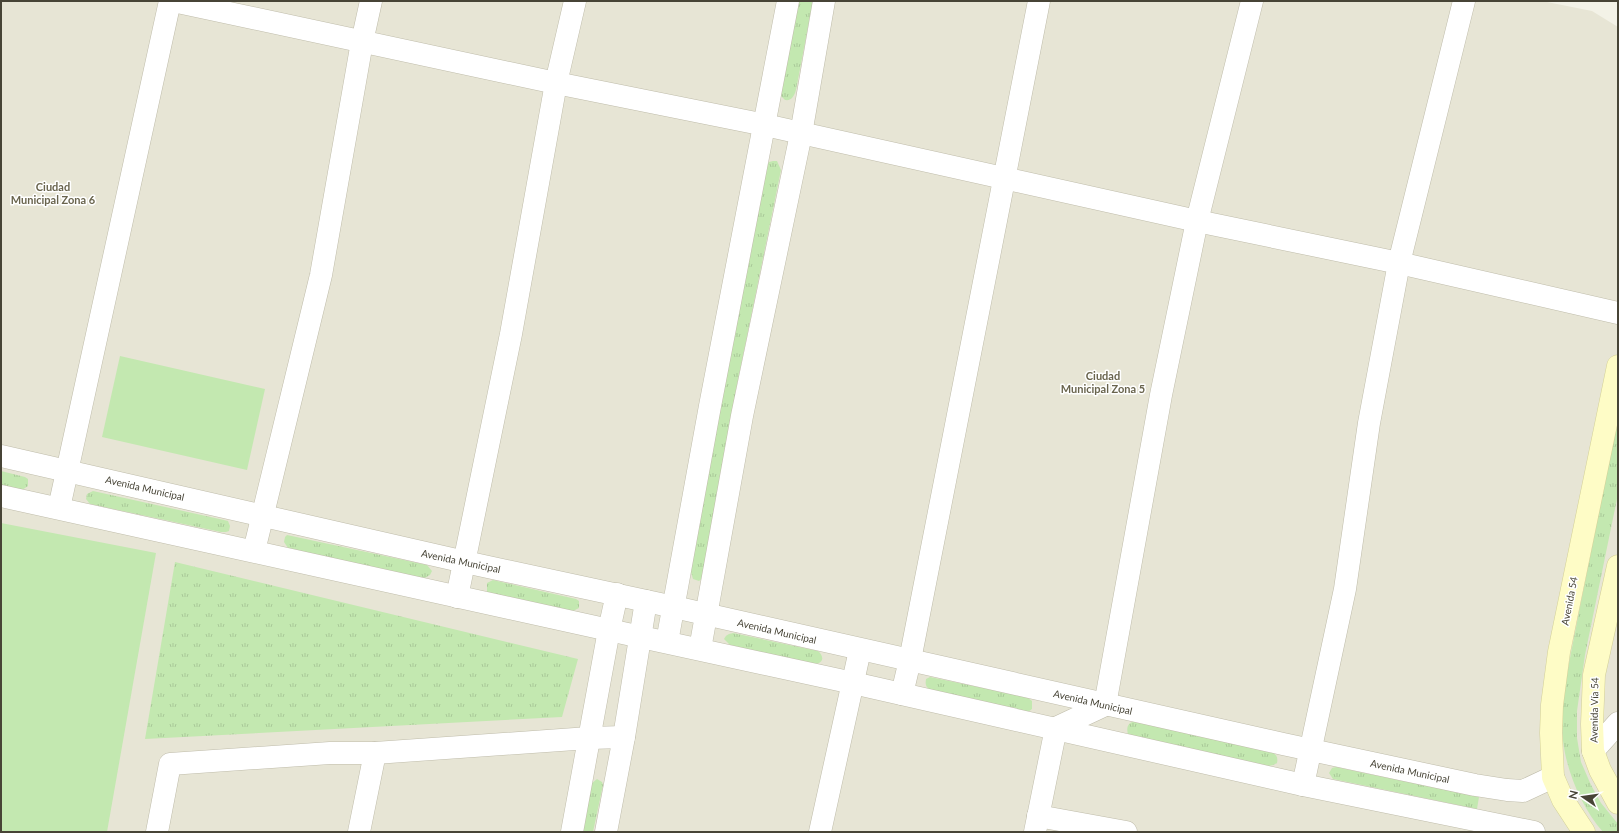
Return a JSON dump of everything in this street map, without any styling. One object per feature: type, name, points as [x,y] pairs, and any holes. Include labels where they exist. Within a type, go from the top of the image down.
[{"type":"main road","name":"Avenida 54","points":[[1584,832],[1563,800],[1553,777],[1551,733],[1552,705],[1559,652],[1618,366]]},
{"type":"main road","name":"Avenida Vía 54","points":[[1618,566],[1594,675],[1592,724],[1593,751],[1600,770],[1618,803]]},
{"type":"street","points":[[59,508],[170,1]]},
{"type":"street","points":[[173,1],[556,83],[765,125],[1197,221],[1399,263],[1618,313]]},
{"type":"street","points":[[254,552],[261,516],[321,275],[362,42],[371,1]]},
{"type":"street","points":[[457,597],[511,334],[556,83],[575,1]]},
{"type":"street","points":[[667,642],[710,406],[788,1]]},
{"type":"street","points":[[700,649],[742,416],[801,134],[824,1]]},
{"type":"street","points":[[902,694],[958,422],[1003,178],[1038,1]]},
{"type":"street","points":[[1056,728],[1105,705],[1160,395],[1197,221],[1252,1]]},
{"type":"street","points":[[1303,785],[1309,750],[1345,589],[1369,423],[1399,263],[1464,1]]},
{"type":"street","name":"Avenida Municipal","points":[[1,456],[261,516],[707,614],[1105,705],[1475,785],[1523,791],[1553,777]]},
{"type":"street","points":[[1,496],[854,683],[1303,785],[1534,832]]},
{"type":"street","points":[[572,832],[617,594]]},
{"type":"street","points":[[606,832],[624,737],[646,601]]},
{"type":"street","points":[[820,832],[854,683],[860,650]]},
{"type":"street","points":[[1593,751],[1618,723]]},
{"type":"street","points":[[1056,728],[1037,824],[1126,832]]},
{"type":"street","points":[[157,832],[170,764],[330,753],[375,753],[589,738],[624,737]]},
{"type":"street","points":[[359,832],[375,753]]},
{"type":"shaded area","points":[[1,1],[1542,1],[1592,11],[1618,27],[1618,832],[1,832]]},
{"type":"green space","points":[[798,1],[813,1],[796,90],[791,99],[785,100],[781,96],[781,89]]},
{"type":"green space","points":[[777,161],[781,170],[736,390],[705,572],[704,577],[699,581],[693,579],[690,569],[766,166],[769,162]]},
{"type":"green space","points":[[120,356],[265,389],[247,470],[102,437]]},
{"type":"green space","points":[[1618,421],[1618,494],[1585,655],[1577,711],[1577,738],[1581,762],[1601,803],[1618,824],[1618,832],[1603,832],[1588,812],[1572,778],[1565,753],[1562,726],[1564,694],[1570,659]]},
{"type":"green space","points":[[1,471],[25,477],[28,479],[28,486],[22,490],[1,485]]},
{"type":"green space","points":[[93,491],[228,521],[230,526],[229,531],[221,532],[90,504],[86,499],[87,494]]},
{"type":"green space","points":[[1,523],[156,553],[107,832],[1,832]]},
{"type":"green space","points":[[287,535],[427,565],[432,571],[430,575],[423,579],[288,548],[284,542]]},
{"type":"green space","points":[[175,562],[578,659],[562,717],[145,739]]},
{"type":"green space","points":[[493,580],[576,599],[579,601],[579,608],[573,611],[487,592],[487,583]]},
{"type":"green space","points":[[733,633],[818,651],[822,656],[822,660],[817,664],[814,664],[730,645],[724,639],[727,635]]},
{"type":"green space","points":[[930,677],[1027,697],[1032,701],[1032,709],[1028,712],[931,691],[927,687],[926,683],[926,679]]},
{"type":"green space","points":[[1136,721],[1272,752],[1277,757],[1277,763],[1269,766],[1131,736],[1128,734],[1127,729],[1131,722]]},
{"type":"green space","points":[[1336,767],[1479,797],[1477,809],[1333,779],[1329,773],[1332,768]]},
{"type":"green space","points":[[597,779],[602,782],[603,785],[593,832],[581,832],[592,783]]},
{"type":"district","name":"Ciudad Municipal Zona 6","points":[[53,192]]},
{"type":"district","name":"Ciudad Municipal Zona 5","points":[[1103,381]]}]
